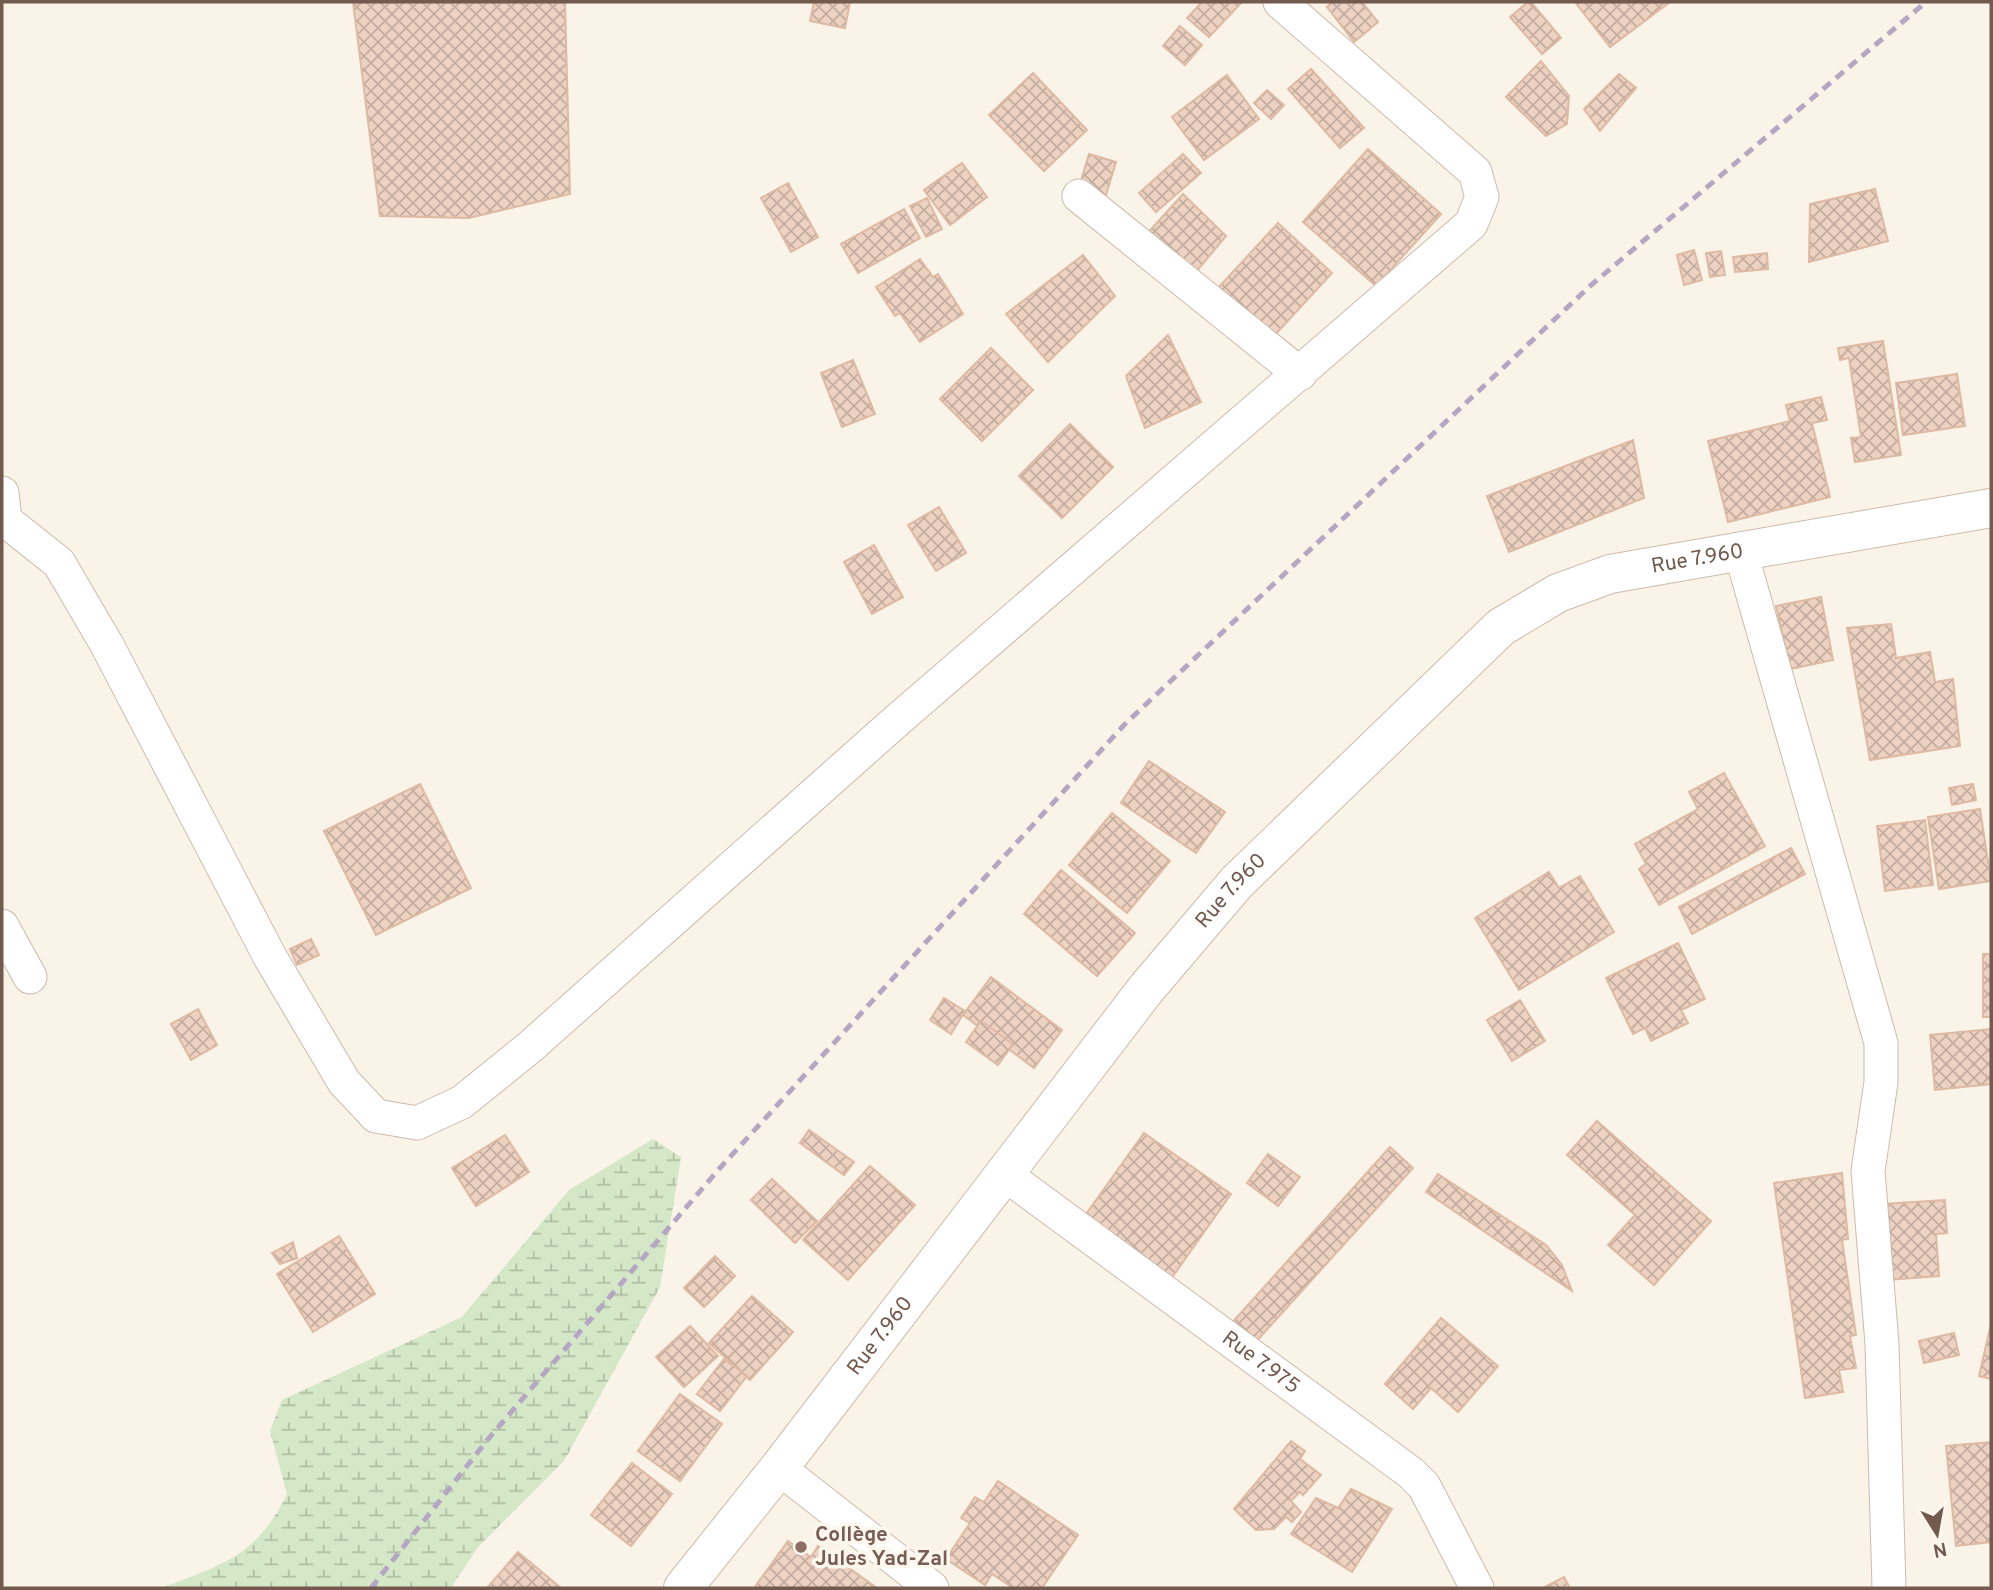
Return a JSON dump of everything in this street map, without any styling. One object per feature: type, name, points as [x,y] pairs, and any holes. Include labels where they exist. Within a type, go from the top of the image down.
[{"type":"street","points":[[3,516],[59,563],[107,645],[271,957],[344,1082],[376,1116],[417,1123],[462,1102],[530,1047],[894,723],[1471,224],[1482,197],[1475,172],[1280,2]]},
{"type":"street","points":[[1079,196],[1300,374]]},
{"type":"street","name":"Rue 7.960","points":[[683,1588],[779,1468],[1146,989],[1237,882],[1501,627],[1558,593],[1610,575],[1991,508]]},
{"type":"street","points":[[1741,553],[1881,1043],[1881,1082],[1868,1171],[1881,1344],[1889,1588]]},
{"type":"street","points":[[2,926],[30,977]]},
{"type":"street","name":"Rue 7.975","points":[[1003,1173],[1404,1467],[1424,1486],[1477,1588]]},
{"type":"street","points":[[779,1468],[932,1588]]},
{"type":"green space","points":[[653,1139],[681,1157],[660,1287],[564,1461],[477,1548],[451,1588],[161,1588],[236,1556],[263,1532],[275,1515],[287,1494],[270,1431],[282,1400],[462,1317],[569,1190]]},
{"type":"building","points":[[353,2],[565,2],[570,194],[469,218],[380,216]]},
{"type":"building","points":[[814,2],[850,2],[845,28],[810,21]]},
{"type":"building","points":[[1202,2],[1242,2],[1209,37],[1187,18]]},
{"type":"building","points":[[1333,2],[1362,2],[1378,22],[1354,42],[1327,7]]},
{"type":"building","points":[[1531,2],[1561,38],[1542,54],[1510,17]]},
{"type":"building","points":[[1575,2],[1670,2],[1610,47]]},
{"type":"building","points":[[1180,26],[1202,45],[1185,65],[1163,46]]},
{"type":"building","points":[[1541,61],[1569,96],[1567,124],[1546,136],[1506,97]]},
{"type":"building","points":[[1311,69],[1364,128],[1340,148],[1288,89]]},
{"type":"building","points":[[1033,73],[1087,130],[1044,171],[989,115]]},
{"type":"building","points":[[1619,74],[1636,88],[1600,131],[1584,109]]},
{"type":"building","points":[[1227,75],[1259,119],[1204,160],[1172,117]]},
{"type":"building","points":[[1267,90],[1284,105],[1271,119],[1254,103]]},
{"type":"building","points":[[1368,149],[1441,214],[1376,286],[1303,222]]},
{"type":"building","points":[[1089,154],[1116,162],[1103,205],[1076,197]]},
{"type":"building","points":[[1183,154],[1201,173],[1156,212],[1139,193]]},
{"type":"building","points":[[962,163],[987,197],[950,225],[924,190]]},
{"type":"building","points":[[788,183],[818,237],[791,252],[761,198]]},
{"type":"building","points":[[1875,189],[1888,241],[1809,262],[1810,204]]},
{"type":"building","points":[[1183,194],[1226,236],[1191,278],[1145,236]]},
{"type":"building","points":[[927,198],[942,229],[926,237],[910,206]]},
{"type":"building","points":[[904,209],[920,238],[858,273],[841,244]]},
{"type":"building","points":[[1278,223],[1332,273],[1272,338],[1218,288]]},
{"type":"building","points":[[1694,250],[1702,280],[1684,285],[1677,255]]},
{"type":"building","points":[[1721,251],[1725,275],[1710,277],[1706,253]]},
{"type":"building","points":[[1767,253],[1768,269],[1735,272],[1733,257]]},
{"type":"building","points":[[1083,255],[1115,296],[1048,362],[1006,314]]},
{"type":"building","points":[[920,259],[933,277],[938,274],[963,314],[920,342],[900,313],[895,316],[876,287]]},
{"type":"building","points":[[1168,335],[1201,402],[1145,428],[1126,376]]},
{"type":"building","points":[[1883,341],[1901,455],[1855,462],[1851,438],[1861,437],[1849,358],[1840,360],[1838,348]]},
{"type":"building","points":[[991,348],[1033,390],[982,441],[940,399]]},
{"type":"building","points":[[853,360],[875,414],[842,427],[821,373]]},
{"type":"building","points":[[1957,374],[1965,426],[1903,435],[1896,383]]},
{"type":"building","points":[[1821,397],[1827,420],[1812,423],[1830,497],[1728,522],[1708,441],[1790,421],[1786,405]]},
{"type":"building","points":[[1070,424],[1113,467],[1062,518],[1019,476]]},
{"type":"building","points":[[1633,440],[1644,498],[1509,552],[1487,496]]},
{"type":"building","points":[[939,507],[966,553],[936,571],[908,525]]},
{"type":"building","points":[[874,545],[903,597],[872,614],[844,562]]},
{"type":"building","points":[[1821,597],[1833,660],[1790,669],[1776,606]]},
{"type":"building","points":[[1891,624],[1896,658],[1930,652],[1935,682],[1953,679],[1960,746],[1870,760],[1847,628]]},
{"type":"building","points":[[1149,761],[1225,812],[1196,853],[1121,803]]},
{"type":"building","points":[[1724,773],[1765,846],[1659,905],[1639,869],[1646,864],[1635,844],[1698,809],[1689,792]]},
{"type":"building","points":[[420,784],[471,888],[376,935],[324,831]]},
{"type":"building","points":[[1973,784],[1976,800],[1952,805],[1949,788]]},
{"type":"building","points":[[1980,809],[1991,881],[1939,889],[1928,817]]},
{"type":"building","points":[[1112,813],[1170,861],[1127,913],[1069,865]]},
{"type":"building","points":[[1925,820],[1933,885],[1885,891],[1877,826]]},
{"type":"building","points":[[1791,848],[1805,874],[1692,934],[1679,907]]},
{"type":"building","points":[[1061,870],[1135,933],[1097,976],[1024,914]]},
{"type":"building","points":[[1549,872],[1559,888],[1580,876],[1614,932],[1519,990],[1475,918]]},
{"type":"building","points":[[311,939],[319,955],[297,965],[290,949]]},
{"type":"building","points":[[1678,943],[1705,999],[1681,1010],[1688,1023],[1651,1041],[1645,1028],[1633,1034],[1606,978]]},
{"type":"building","points":[[1983,954],[1991,954],[1991,1017],[1983,1017]]},
{"type":"building","points":[[991,977],[1062,1030],[1034,1068],[963,1015]]},
{"type":"building","points":[[944,998],[965,1011],[951,1034],[930,1020]]},
{"type":"building","points":[[1520,1000],[1545,1041],[1512,1061],[1487,1020]]},
{"type":"building","points":[[198,1009],[217,1045],[191,1060],[171,1024]]},
{"type":"building","points":[[981,1021],[1013,1044],[998,1065],[966,1042]]},
{"type":"building","points":[[1991,1029],[1991,1084],[1935,1090],[1930,1035]]},
{"type":"building","points":[[1597,1121],[1711,1221],[1654,1285],[1608,1245],[1635,1215],[1567,1155]]},
{"type":"building","points":[[809,1130],[854,1162],[844,1175],[800,1143]]},
{"type":"building","points":[[1144,1133],[1231,1194],[1166,1286],[1079,1224]]},
{"type":"building","points":[[505,1135],[529,1172],[476,1206],[452,1168]]},
{"type":"building","points":[[1390,1147],[1413,1168],[1253,1345],[1230,1325]]},
{"type":"building","points":[[1268,1154],[1300,1177],[1278,1206],[1247,1183]]},
{"type":"building","points":[[870,1166],[915,1205],[848,1280],[803,1240]]},
{"type":"building","points":[[1842,1173],[1848,1239],[1842,1240],[1856,1335],[1850,1336],[1856,1368],[1839,1370],[1843,1392],[1805,1398],[1774,1183]]},
{"type":"building","points":[[1438,1174],[1546,1245],[1562,1265],[1572,1291],[1426,1192]]},
{"type":"building","points":[[772,1179],[817,1221],[795,1243],[751,1200]]},
{"type":"building","points":[[1945,1200],[1947,1233],[1936,1234],[1939,1276],[1888,1280],[1883,1204]]},
{"type":"building","points":[[339,1236],[375,1294],[313,1332],[277,1274]]},
{"type":"building","points":[[293,1242],[297,1258],[280,1264],[272,1253]]},
{"type":"building","points":[[715,1256],[735,1276],[704,1307],[684,1288]]},
{"type":"building","points":[[752,1296],[793,1332],[750,1380],[709,1343]]},
{"type":"building","points":[[1441,1318],[1498,1366],[1458,1412],[1431,1388],[1413,1409],[1385,1384]]},
{"type":"building","points":[[1991,1324],[1991,1379],[1979,1376]]},
{"type":"building","points":[[690,1326],[718,1356],[684,1387],[656,1357]]},
{"type":"building","points":[[1954,1333],[1959,1355],[1924,1363],[1919,1341]]},
{"type":"building","points":[[724,1359],[747,1376],[720,1411],[697,1394]]},
{"type":"building","points":[[680,1394],[722,1424],[680,1481],[638,1451]]},
{"type":"building","points":[[1291,1441],[1305,1451],[1300,1459],[1321,1475],[1303,1495],[1300,1492],[1291,1501],[1301,1512],[1292,1522],[1286,1517],[1274,1529],[1256,1530],[1234,1509]]},
{"type":"building","points":[[1991,1442],[1991,1542],[1956,1546],[1946,1446]]},
{"type":"building","points":[[632,1463],[672,1494],[631,1546],[591,1515]]},
{"type":"building","points":[[998,1481],[1078,1535],[1042,1588],[1013,1588],[992,1574],[985,1585],[946,1559],[970,1523],[961,1518],[975,1497],[984,1502]]},
{"type":"building","points":[[1351,1489],[1392,1509],[1352,1572],[1291,1534],[1316,1498],[1338,1508]]},
{"type":"building","points":[[788,1541],[811,1557],[818,1546],[877,1588],[754,1588]]},
{"type":"building","points":[[518,1552],[561,1588],[487,1588]]},
{"type":"building","points":[[1564,1577],[1570,1588],[1543,1588]]},
{"type":"railway","points":[[371,1588],[489,1438],[719,1169],[1125,724],[1590,286],[1926,2]]},
{"type":"place","name":"Collège Jules Yad-Zal","points":[[801,1547]]}]
